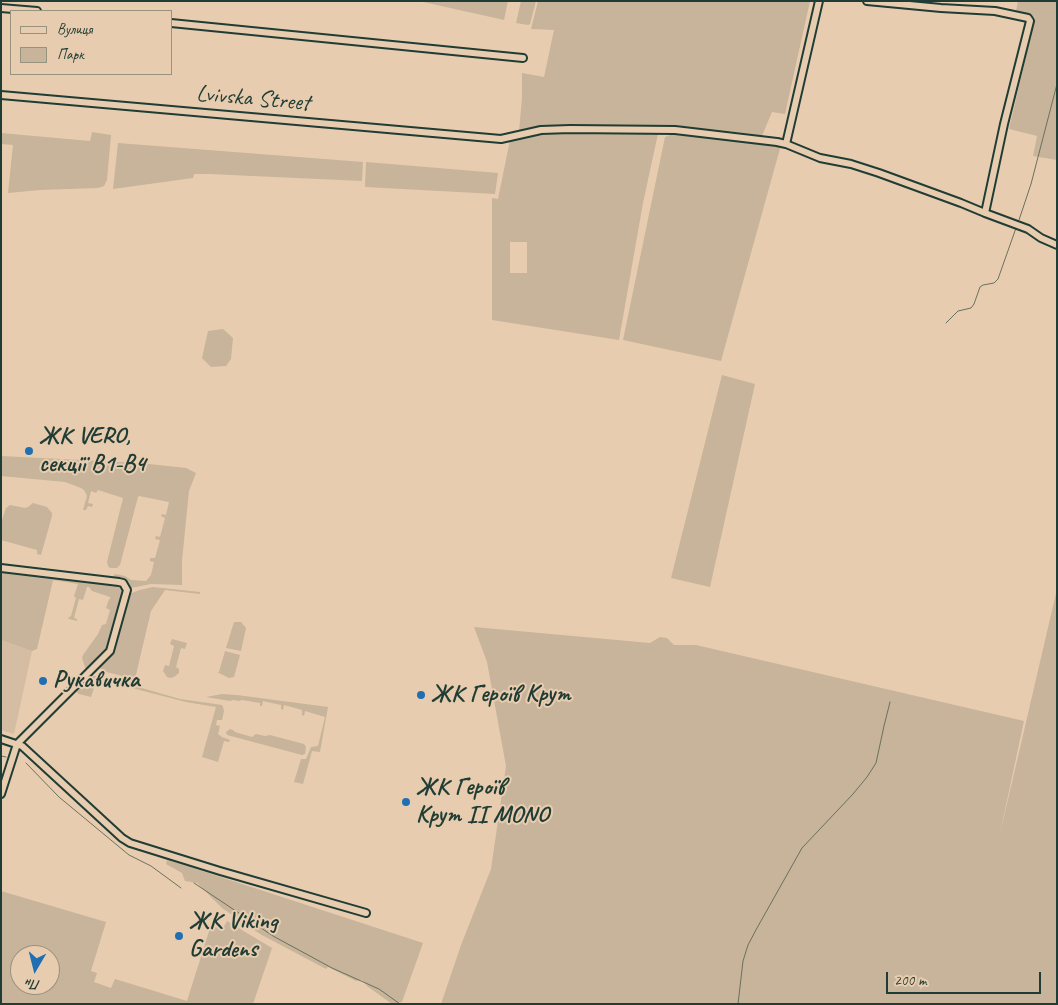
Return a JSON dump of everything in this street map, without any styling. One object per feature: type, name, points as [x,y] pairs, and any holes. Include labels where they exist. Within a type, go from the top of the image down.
[{"type":"street","points":[[786,144],[819,1]]},
{"type":"street","points":[[867,1],[995,11],[1028,18],[1030,21],[985,213]]},
{"type":"street","points":[[1,8],[24,10]]},
{"type":"street","points":[[172,23],[522,58]]},
{"type":"street","name":"Lvivska Street","points":[[1,95],[501,139],[548,129],[674,130],[777,142],[820,158],[851,164],[894,178],[1028,229],[1041,238],[1057,245]]},
{"type":"street","points":[[1,568],[119,582],[123,583],[127,590],[110,651],[17,744],[1,794]]},
{"type":"street","points":[[1,739],[22,746],[122,838],[130,843],[228,874],[366,913]]},
{"type":"shaded area","points":[[1,640],[32,651],[14,734],[1,730]]},
{"type":"green space","points":[[419,1],[508,1],[504,20]]},
{"type":"green space","points":[[521,1],[536,1],[530,24],[528,25],[516,23]]},
{"type":"green space","points":[[538,1],[810,1],[785,114],[772,112],[761,138],[668,126],[659,129],[643,203],[619,340],[492,320],[492,198],[498,199],[510,140],[546,132],[547,126],[519,131],[522,73],[544,77],[554,30],[531,29]],"holes":[[[510,242],[527,242],[527,273],[510,273]]]},
{"type":"green space","points":[[1018,1],[1057,1],[1057,160],[1033,156],[1037,136],[1009,129],[1035,18],[1031,14],[1016,11]]},
{"type":"green space","points":[[92,132],[111,135],[107,180],[104,186],[98,188],[8,193],[13,145],[1,144],[1,133],[90,141]]},
{"type":"green space","points":[[675,133],[781,145],[721,361],[623,340],[665,137]]},
{"type":"green space","points":[[118,143],[363,162],[362,181],[194,174],[193,178],[113,189]]},
{"type":"green space","points":[[366,162],[498,173],[495,194],[365,187]]},
{"type":"green space","points":[[223,329],[233,338],[231,359],[226,366],[211,367],[202,358],[208,331]]},
{"type":"green space","points":[[722,375],[755,384],[710,587],[671,578]]},
{"type":"green space","points":[[1,456],[140,463],[186,468],[196,473],[189,491],[182,561],[182,585],[151,584],[131,588],[125,580],[113,577],[115,574],[125,576],[131,580],[146,581],[151,575],[154,562],[150,561],[150,558],[155,558],[160,540],[155,539],[156,536],[160,537],[165,518],[161,516],[162,514],[166,515],[169,502],[138,497],[120,565],[117,568],[110,568],[107,562],[123,498],[98,490],[96,493],[91,491],[88,503],[93,504],[92,507],[88,506],[86,510],[83,510],[87,496],[81,488],[65,482],[1,476]]},
{"type":"green space","points":[[33,503],[47,507],[52,513],[41,555],[37,554],[37,550],[1,540],[1,523],[6,508],[10,505],[25,508]]},
{"type":"green space","points":[[1,572],[119,585],[121,587],[123,592],[109,646],[88,670],[86,670],[82,658],[102,625],[106,624],[110,610],[106,608],[110,597],[92,591],[87,587],[83,600],[79,599],[74,618],[77,621],[69,619],[76,598],[74,596],[78,584],[53,580],[37,649],[32,651],[1,640]]},
{"type":"green space","points":[[153,587],[200,592],[200,594],[165,590],[151,611],[135,679],[102,671],[100,667],[116,647],[129,594]]},
{"type":"green space","points":[[1057,589],[1057,1004],[441,1004],[461,945],[491,869],[506,766],[487,662],[474,627],[650,643],[660,637],[667,638],[674,645],[696,645],[1024,721],[999,838]]},
{"type":"green space","points":[[234,622],[241,622],[246,628],[241,651],[226,648]]},
{"type":"green space","points":[[172,639],[187,643],[185,649],[181,648],[176,667],[179,669],[179,673],[170,678],[163,671],[165,665],[169,666],[174,646],[170,644]]},
{"type":"green space","points":[[225,651],[240,655],[234,677],[229,678],[217,672],[219,672]]},
{"type":"green space","points":[[94,676],[180,699],[222,705],[224,711],[222,720],[217,720],[216,725],[220,726],[218,734],[230,740],[229,742],[224,741],[218,762],[202,757],[216,707],[186,702],[97,679],[91,697],[79,694],[76,691],[89,677]]},
{"type":"green space","points":[[222,694],[328,707],[320,752],[312,751],[303,784],[294,782],[301,759],[306,759],[311,747],[318,746],[325,717],[305,711],[304,716],[302,715],[302,710],[284,705],[283,710],[281,705],[263,701],[262,706],[260,706],[260,703],[242,700],[230,701],[206,697]]},
{"type":"green space","points":[[230,729],[252,737],[256,734],[270,735],[304,744],[306,747],[305,754],[302,755],[227,735],[226,732]]},
{"type":"green space","points":[[144,852],[423,943],[402,1002],[392,1004],[367,986],[362,980],[356,981],[328,967],[326,969],[260,934],[222,908],[197,883],[185,881],[182,873],[166,864],[167,860]]},
{"type":"green space","points":[[1,891],[106,922],[91,971],[97,973],[94,982],[111,988],[115,979],[187,1001],[211,925],[222,930],[227,921],[272,948],[253,1004],[1,1004]]},
{"type":"waterway","points":[[1019,220],[1031,184],[1057,84]]},
{"type":"waterway","points":[[946,323],[958,311],[971,308],[980,287],[994,283],[998,279],[1016,228]]},
{"type":"waterway","points":[[738,1004],[743,961],[748,945],[802,848],[853,794],[876,763],[890,702]]},
{"type":"waterway","points":[[1,756],[6,757]]},
{"type":"waterway","points":[[26,763],[59,797],[129,855],[151,866],[181,888]]},
{"type":"waterway","points":[[194,883],[273,936],[332,968],[379,989],[400,1004]]},
{"type":"place","name":"ЖК VERO, секції В1-В4","points":[[29,451]]},
{"type":"place","name":"Рукавичка","points":[[43,681]]},
{"type":"place","name":"ЖК Героїв Крут","points":[[421,695]]},
{"type":"place","name":"ЖК Героїв Крут ІІ MONO","points":[[406,802]]},
{"type":"place","name":"ЖК Viking Gardens","points":[[179,936]]}]
